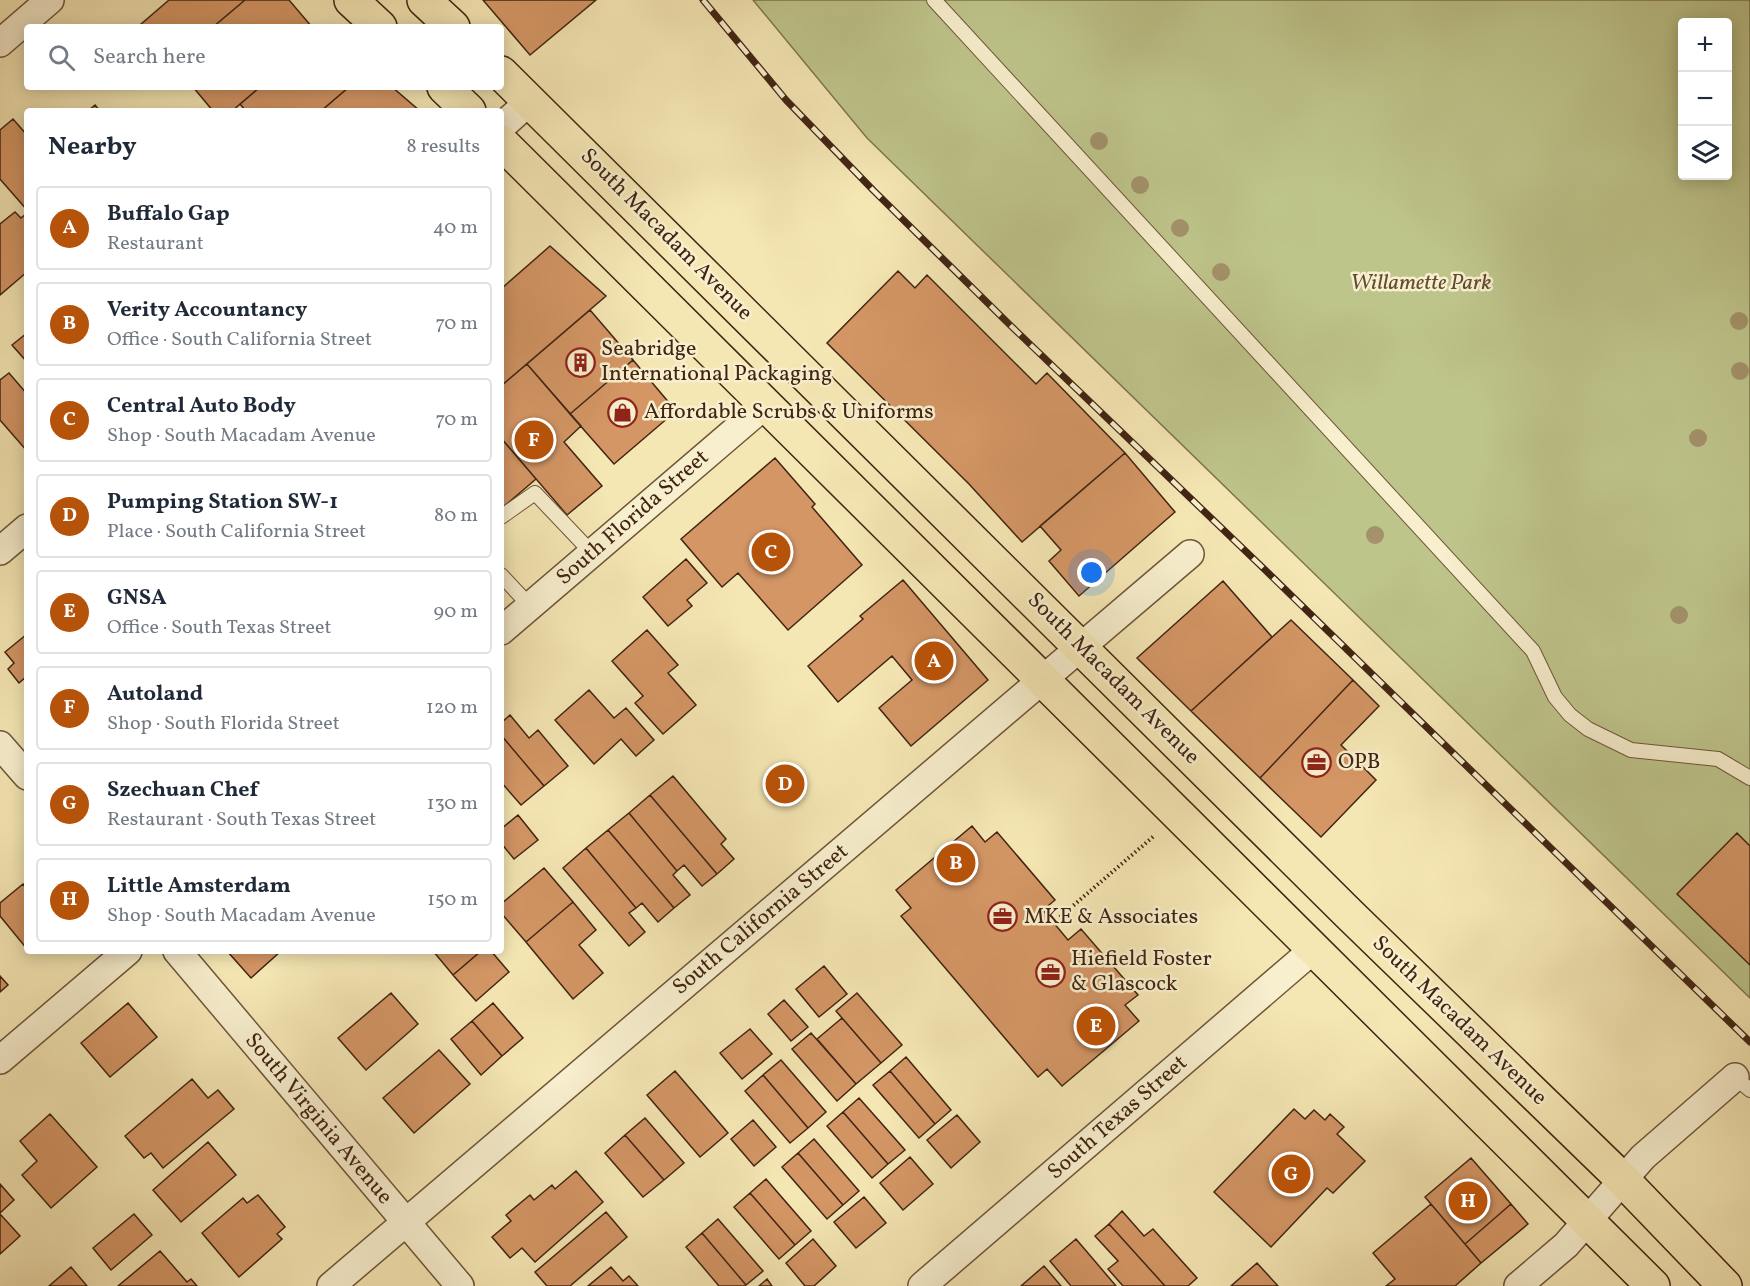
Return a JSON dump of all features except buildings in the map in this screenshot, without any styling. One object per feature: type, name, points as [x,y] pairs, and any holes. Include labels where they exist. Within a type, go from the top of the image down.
[{"type":"main road","points":[[351,0],[377,24]]},
{"type":"main road","points":[[424,0],[450,24]]},
{"type":"main road","name":"South Macadam Avenue","points":[[504,76],[1349,914],[1622,1179],[1725,1286]]},
{"type":"main road","points":[[447,90],[466,108]]},
{"type":"main road","points":[[504,145],[1653,1286]]},
{"type":"street","points":[[0,43],[50,0]]},
{"type":"street","points":[[504,124],[530,101]]},
{"type":"street","name":"South Florida Street","points":[[504,628],[765,405]]},
{"type":"street","points":[[0,551],[24,531]]},
{"type":"street","name":"South California Street","points":[[331,1286],[1190,554]]},
{"type":"street","points":[[0,745],[24,773]]},
{"type":"street","name":"South Texas Street","points":[[922,1286],[1314,949]]},
{"type":"street","points":[[0,1060],[124,954]]},
{"type":"street","name":"South Virginia Avenue","points":[[180,954],[460,1286]]},
{"type":"street","points":[[1518,1286],[1566,1245],[1643,1157],[1743,1084]]},
{"type":"lane","points":[[934,0],[1533,651],[1556,697],[1570,715],[1588,729],[1631,750],[1718,759],[1750,778]]},
{"type":"lane","points":[[504,515],[535,493],[592,553]]},
{"type":"lane","points":[[504,578],[530,606]]},
{"type":"path","points":[[1053,923],[1160,832]]},
{"type":"green space","name":"Willamette Park","points":[[753,0],[1750,0],[1750,998],[867,138]]},
{"type":"railway","points":[[703,0],[786,100],[873,190],[1750,1042]]},
{"type":"place","name":"Seabridge International Packaging","points":[[580,362]]},
{"type":"place","name":"Affordable Scrubs & Uniforms","points":[[623,412]]},
{"type":"place","name":"Autoland","points":[[534,440]]},
{"type":"place","name":"Central Auto Body","points":[[771,552]]},
{"type":"place","name":"Buffalo Gap","points":[[934,661]]},
{"type":"place","name":"OPB","points":[[1317,762]]},
{"type":"place","name":"Pumping Station SW-1","points":[[785,784]]},
{"type":"place","name":"Verity Accountancy","points":[[956,863]]},
{"type":"place","name":"MKE & Associates","points":[[1003,917]]},
{"type":"place","name":"Hiefield Foster & Glascock","points":[[1050,972]]},
{"type":"place","name":"GNSA","points":[[1096,1026]]},
{"type":"place","name":"Szechuan Chef","points":[[1291,1174]]},
{"type":"place","name":"Little Amsterdam","points":[[1468,1201]]}]
